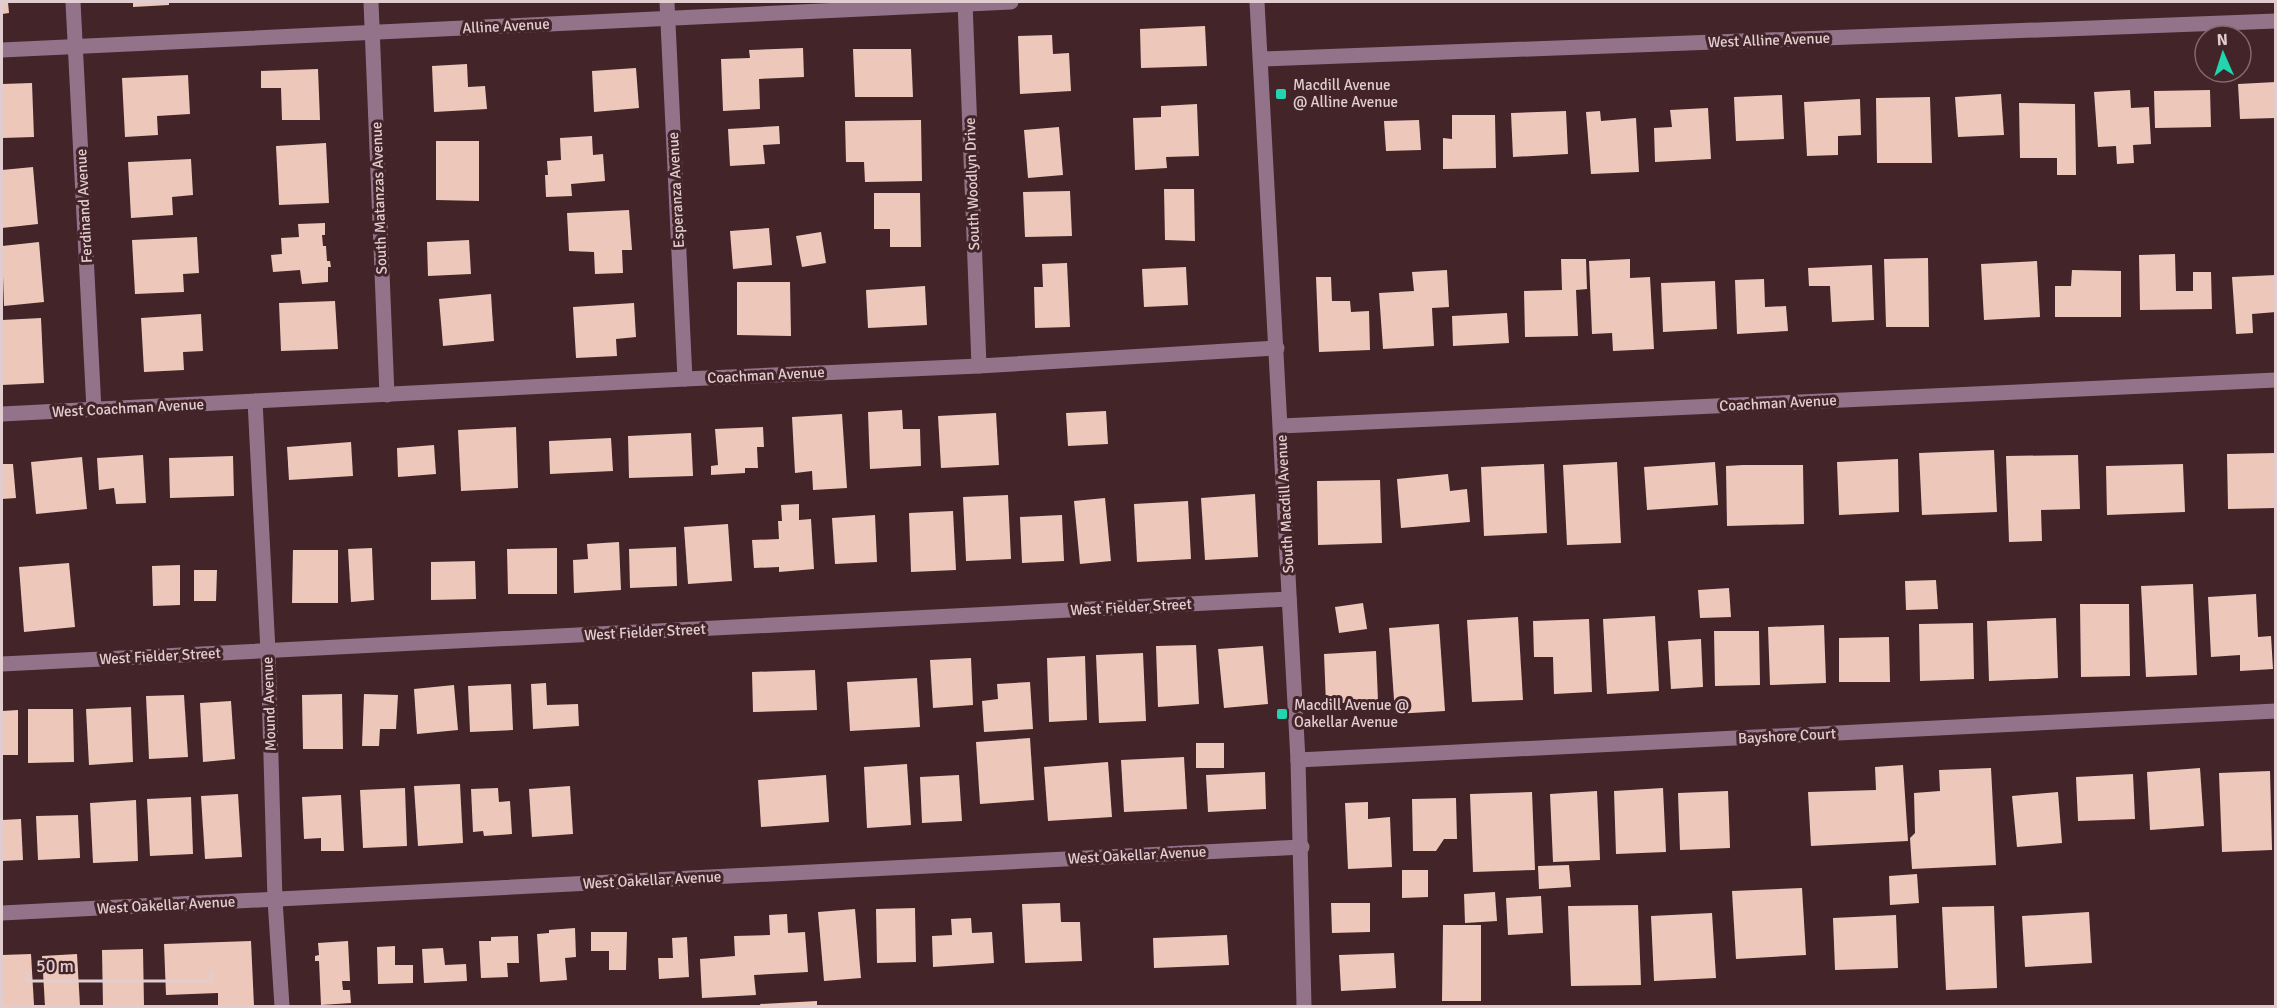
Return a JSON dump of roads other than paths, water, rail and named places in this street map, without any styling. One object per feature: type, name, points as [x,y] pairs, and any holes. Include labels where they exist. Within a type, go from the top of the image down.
[{"type":"street","name":"Ferdinand Avenue","points":[[73,2],[94,410]]},
{"type":"street","name":"South Matanzas Avenue","points":[[371,2],[387,395]]},
{"type":"street","name":"Alline Avenue","points":[[2,50],[373,33],[668,9],[1011,2]]},
{"type":"street","name":"South Macdill Avenue","points":[[1257,2],[1262,59],[1298,760],[1302,847],[1304,1006]]},
{"type":"street","name":"South Woodlyn Drive","points":[[965,3],[979,366]]},
{"type":"street","name":"Esperanza Avenue","points":[[668,9],[684,379]]},
{"type":"street","name":"West Alline Avenue","points":[[1262,59],[2276,21]]},
{"type":"street","name":"Coachman Avenue","points":[[255,401],[979,366],[1277,348]]},
{"type":"street","name":"Coachman Avenue","points":[[1281,426],[2276,380]]},
{"type":"street","name":"West Coachman Avenue","points":[[2,414],[255,401]]},
{"type":"street","name":"Mound Avenue","points":[[255,401],[268,651],[275,900],[282,1006]]},
{"type":"street","name":"West Fielder Street","points":[[2,664],[1289,599]]},
{"type":"street","name":"Bayshore Court","points":[[1298,760],[2276,711]]},
{"type":"street","name":"West Oakellar Avenue","points":[[2,914],[1302,847]]},
{"type":"place","name":"Macdill Avenue @ Alline Avenue","points":[[1281,94]]},
{"type":"place","name":"Macdill Avenue @ Oakellar Avenue","points":[[1282,714]]}]
